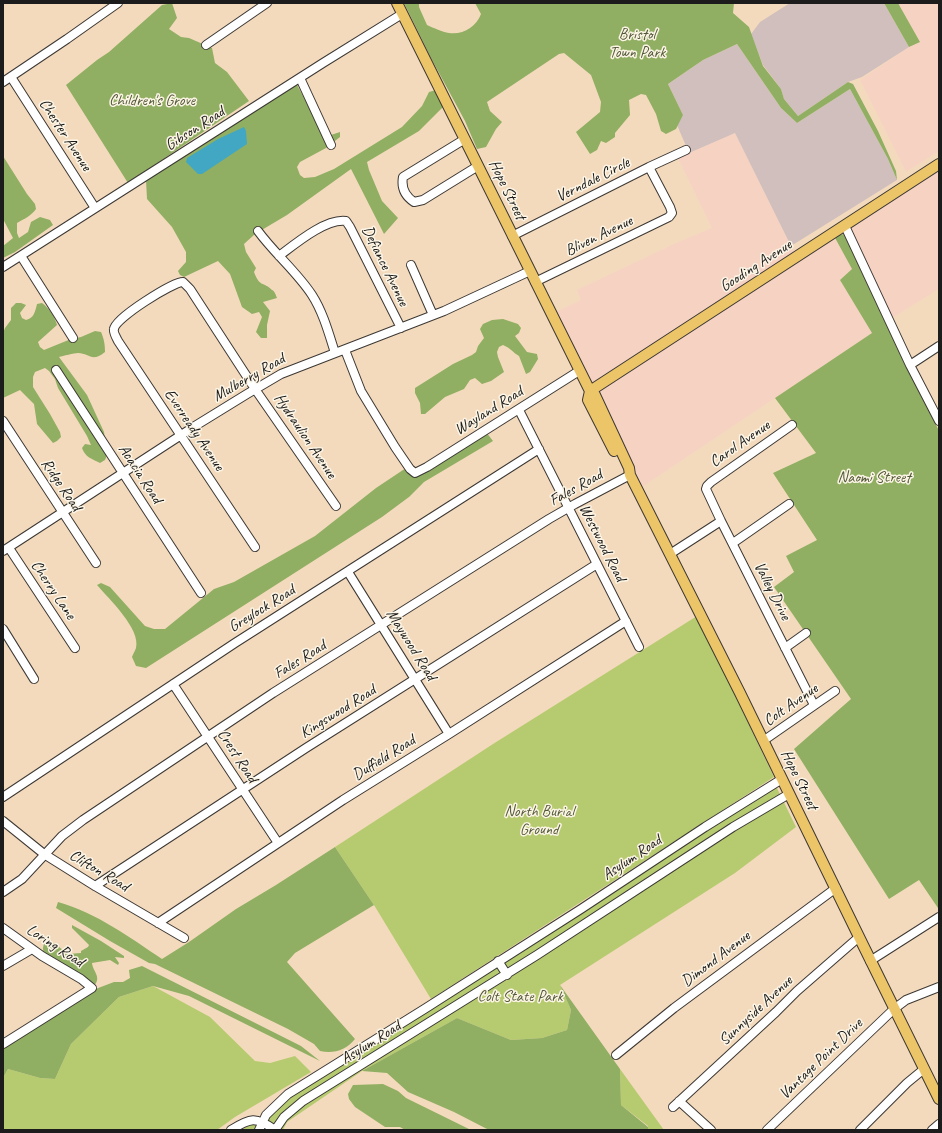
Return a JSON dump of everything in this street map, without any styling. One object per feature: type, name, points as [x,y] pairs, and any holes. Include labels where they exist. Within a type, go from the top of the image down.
[{"type":"main road","name":"Hope Street","points":[[397,3],[590,391],[588,400],[624,470],[630,475],[670,554],[782,778],[870,961],[939,1099]]},
{"type":"main road","name":"Gooding Avenue","points":[[590,391],[939,164]]},
{"type":"street","points":[[3,82],[118,3]]},
{"type":"street","points":[[206,45],[267,3]]},
{"type":"street","name":"Gibson Road","points":[[3,267],[402,14]]},
{"type":"street","name":"Chester Avenue","points":[[11,77],[95,208]]},
{"type":"street","points":[[300,78],[331,145]]},
{"type":"street","points":[[465,139],[403,177],[402,185],[406,194],[408,198],[414,202],[423,200],[478,166]]},
{"type":"street","name":"Verndale Circle","points":[[512,236],[686,150]]},
{"type":"street","name":"Bliven Avenue","points":[[535,282],[667,218],[672,213],[650,167]]},
{"type":"street","name":"Defiance Avenue","points":[[279,256],[318,229],[333,222],[346,221],[401,328]]},
{"type":"street","points":[[845,226],[910,365],[939,421]]},
{"type":"street","points":[[258,231],[267,244],[312,294],[323,317],[335,353]]},
{"type":"street","points":[[21,256],[73,338]]},
{"type":"street","points":[[411,265],[433,315]]},
{"type":"street","name":"Mulberry Road","points":[[6,549],[255,389],[292,369],[345,350],[433,315],[530,271]]},
{"type":"street","name":"Hydraulion Avenue","points":[[114,328],[120,319],[128,312],[172,286],[183,282],[190,289],[255,389],[336,506]]},
{"type":"street","name":"Everready Avenue","points":[[114,328],[114,333],[118,341],[255,547]]},
{"type":"street","points":[[910,365],[939,346]]},
{"type":"street","name":"Wayland Road","points":[[345,350],[361,391],[395,447],[413,472],[417,472],[427,467],[580,371]]},
{"type":"street","name":"Acacia Road","points":[[56,370],[201,593]]},
{"type":"street","name":"Westwood Road","points":[[519,410],[639,647]]},
{"type":"street","name":"Ridge Road","points":[[3,421],[96,563]]},
{"type":"street","name":"Carol Avenue","points":[[706,488],[711,482],[792,425]]},
{"type":"street","name":"Greylock Road","points":[[3,797],[235,643],[539,450]]},
{"type":"street","name":"Fales Road","points":[[3,892],[22,879],[62,836],[79,823],[274,693],[568,508],[630,475]]},
{"type":"street","name":"Valley Drive","points":[[706,488],[721,521],[814,705]]},
{"type":"street","points":[[733,543],[789,504]]},
{"type":"street","points":[[670,554],[721,521]]},
{"type":"street","name":"Cherry Lane","points":[[6,549],[75,648]]},
{"type":"street","name":"Kingswood Road","points":[[95,886],[242,790],[598,564]]},
{"type":"street","name":"Maywood Road","points":[[348,572],[449,734]]},
{"type":"street","name":"Duffield Road","points":[[158,923],[343,800],[626,621]]},
{"type":"street","points":[[3,629],[34,679]]},
{"type":"street","points":[[785,648],[806,633]]},
{"type":"street","name":"Crest Road","points":[[173,684],[278,843]]},
{"type":"street","name":"Colt Avenue","points":[[763,741],[835,692]]},
{"type":"street","name":"Asylum Road","points":[[263,1121],[266,1115],[288,1094],[582,909],[705,827],[782,778]]},
{"type":"street","name":"Asylum Road","points":[[275,1130],[284,1117],[303,1102],[507,975],[733,827],[789,794]]},
{"type":"street","name":"Clifton Road","points":[[3,821],[44,854],[95,886],[184,938]]},
{"type":"street","name":"Dimond Avenue","points":[[616,1055],[674,1008],[836,888]]},
{"type":"street","points":[[870,961],[939,917]]},
{"type":"street","name":"Loring Road","points":[[3,928],[32,949],[81,979],[92,988],[3,1044]]},
{"type":"street","name":"Sunnyside Avenue","points":[[710,1130],[676,1104],[797,991],[859,937]]},
{"type":"street","points":[[3,966],[32,949]]},
{"type":"street","points":[[498,962],[507,975]]},
{"type":"street","name":"Vantage Point Drive","points":[[767,1130],[894,1009],[906,1000],[939,987]]},
{"type":"street","points":[[860,1130],[907,1083],[924,1069]]},
{"type":"street","points":[[231,1130],[246,1121],[263,1121],[275,1130]]},
{"type":"street","points":[[259,1130],[263,1121]]},
{"type":"street","points":[[932,1130],[939,1124]]},
{"type":"shaded area","points":[[790,3],[884,3],[909,47],[862,77],[848,82],[798,116],[784,99],[781,89],[763,65],[751,34],[760,22]]},
{"type":"shaded area","points":[[898,3],[939,3],[939,151],[906,172],[860,80],[909,47],[920,42]]},
{"type":"shaded area","points":[[737,44],[781,108],[797,123],[850,89],[888,159],[897,180],[791,246],[735,133],[689,153],[677,125],[683,115],[668,84],[703,60]]},
{"type":"shaded area","points":[[735,133],[791,246],[799,259],[834,236],[852,269],[840,280],[872,333],[642,487],[599,396],[554,313],[581,300],[577,290],[674,244],[712,228],[678,158]]},
{"type":"shaded area","points":[[939,169],[939,289],[892,318],[848,227]]},
{"type":"green space","name":"Children's Grove","points":[[172,3],[177,18],[169,29],[181,37],[189,38],[212,48],[215,63],[227,72],[249,101],[128,183],[66,85],[109,52],[162,5]]},
{"type":"green space","name":"Bristol Town Park","points":[[404,3],[419,3],[419,7],[427,25],[444,32],[459,33],[468,29],[479,19],[481,14],[475,3],[734,3],[733,13],[749,27],[763,66],[781,89],[784,99],[798,116],[848,82],[853,84],[878,131],[896,171],[897,180],[888,159],[850,89],[797,123],[781,108],[737,44],[703,60],[668,84],[683,115],[676,129],[666,134],[661,131],[656,114],[646,95],[641,94],[629,100],[630,115],[615,133],[615,137],[606,143],[601,141],[597,150],[590,154],[576,132],[600,112],[601,102],[591,75],[564,53],[559,54],[487,102],[490,111],[502,122],[496,129],[486,147],[477,149],[465,121],[432,60]]},
{"type":"green space","points":[[884,3],[898,3],[920,42],[909,47]]},
{"type":"green space","points":[[296,83],[325,137],[340,132],[340,137],[326,148],[300,162],[297,167],[300,175],[304,178],[315,177],[334,169],[402,127],[422,106],[429,92],[436,90],[445,105],[419,131],[367,162],[382,201],[398,218],[384,234],[351,169],[287,215],[255,234],[244,244],[246,252],[256,268],[254,272],[258,280],[275,292],[277,298],[263,302],[270,311],[267,325],[267,338],[261,338],[256,332],[262,317],[259,312],[252,314],[242,307],[230,274],[218,261],[184,277],[180,275],[178,271],[186,262],[186,252],[172,227],[147,199],[146,180]]},
{"type":"green space","points":[[3,156],[35,204],[36,209],[30,215],[17,223],[17,233],[19,238],[28,232],[31,222],[40,217],[50,220],[53,225],[15,252],[3,258],[3,246],[13,238],[3,219]]},
{"type":"green space","name":"Naomi Street","points":[[844,234],[939,431],[938,908],[919,880],[889,899],[794,749],[851,699],[774,587],[794,572],[786,556],[817,540],[773,473],[816,453],[775,398],[872,333],[840,280],[852,269],[834,236]]},
{"type":"green space","points":[[16,303],[26,305],[20,313],[22,318],[26,320],[29,319],[35,312],[37,304],[42,303],[47,307],[53,316],[57,325],[38,342],[40,347],[44,350],[95,331],[101,332],[105,352],[101,355],[91,357],[78,353],[59,357],[87,395],[104,432],[107,455],[105,460],[100,463],[89,457],[83,451],[82,448],[85,444],[91,445],[87,436],[58,388],[55,379],[45,368],[35,372],[33,377],[33,387],[60,432],[61,437],[57,441],[53,443],[37,424],[34,404],[20,390],[3,398],[3,333],[11,320],[11,308]]},
{"type":"green space","points":[[503,319],[518,324],[521,328],[519,333],[515,336],[527,352],[537,354],[538,359],[530,372],[526,374],[519,356],[503,345],[499,347],[497,352],[504,372],[491,381],[482,384],[475,378],[470,380],[464,389],[445,397],[425,414],[421,414],[420,403],[415,393],[415,388],[453,364],[476,352],[478,346],[484,338],[480,329],[483,324],[492,320]]},
{"type":"green space","points":[[486,432],[493,441],[424,482],[409,497],[382,517],[146,668],[136,666],[132,657],[136,648],[134,632],[116,606],[97,585],[101,583],[110,587],[145,626],[154,629],[165,629],[214,589],[234,582],[315,536],[376,488],[406,468],[415,476]]},
{"type":"green space","name":"North Burial Ground","points":[[697,616],[774,777],[431,999],[374,905],[335,847],[493,744]]},
{"type":"green space","name":"Colt State Park","points":[[773,780],[796,827],[735,873],[560,985],[571,1010],[567,1030],[542,1038],[511,1040],[457,1018],[362,1071],[287,1122],[283,1130],[242,1130]]},
{"type":"green space","points":[[335,847],[374,905],[295,953],[287,962],[355,1039],[348,1046],[335,1051],[320,1051],[314,1044],[288,1029],[155,964],[149,963],[56,908],[58,902],[86,912],[125,934],[162,959],[236,909]]},
{"type":"green space","points":[[72,925],[124,956],[124,958],[115,957],[119,963],[118,965],[110,960],[92,963],[97,977],[94,986],[58,960],[51,958],[44,953],[44,944],[54,943],[68,954],[81,953],[81,951],[88,947],[89,945],[72,928]]},
{"type":"green space","points":[[142,966],[301,1046],[320,1061],[189,996],[153,986],[119,997],[71,1044],[55,1079],[40,1078],[8,1069],[3,1078],[3,1047],[93,990],[114,982],[123,982],[130,978],[129,970]]},
{"type":"green space","points":[[560,985],[620,1069],[621,1105],[648,1127],[648,1130],[489,1130],[454,1112],[408,1092],[387,1073],[362,1071],[457,1018],[511,1040],[542,1038],[567,1030],[571,1010]]},
{"type":"green space","points":[[153,986],[210,1017],[255,1061],[270,1063],[295,1056],[311,1072],[235,1117],[217,1130],[3,1130],[3,1078],[8,1069],[40,1078],[55,1079],[71,1044],[119,997]]},
{"type":"green space","points":[[620,1069],[664,1130],[648,1130],[648,1126],[621,1105]]},
{"type":"green space","points":[[383,1084],[398,1091],[406,1098],[471,1130],[405,1130],[400,1127],[385,1127],[355,1107],[349,1099],[348,1094],[353,1085]]},
{"type":"water","points":[[244,127],[246,131],[247,144],[202,174],[198,174],[186,162],[187,158],[218,139]]}]
